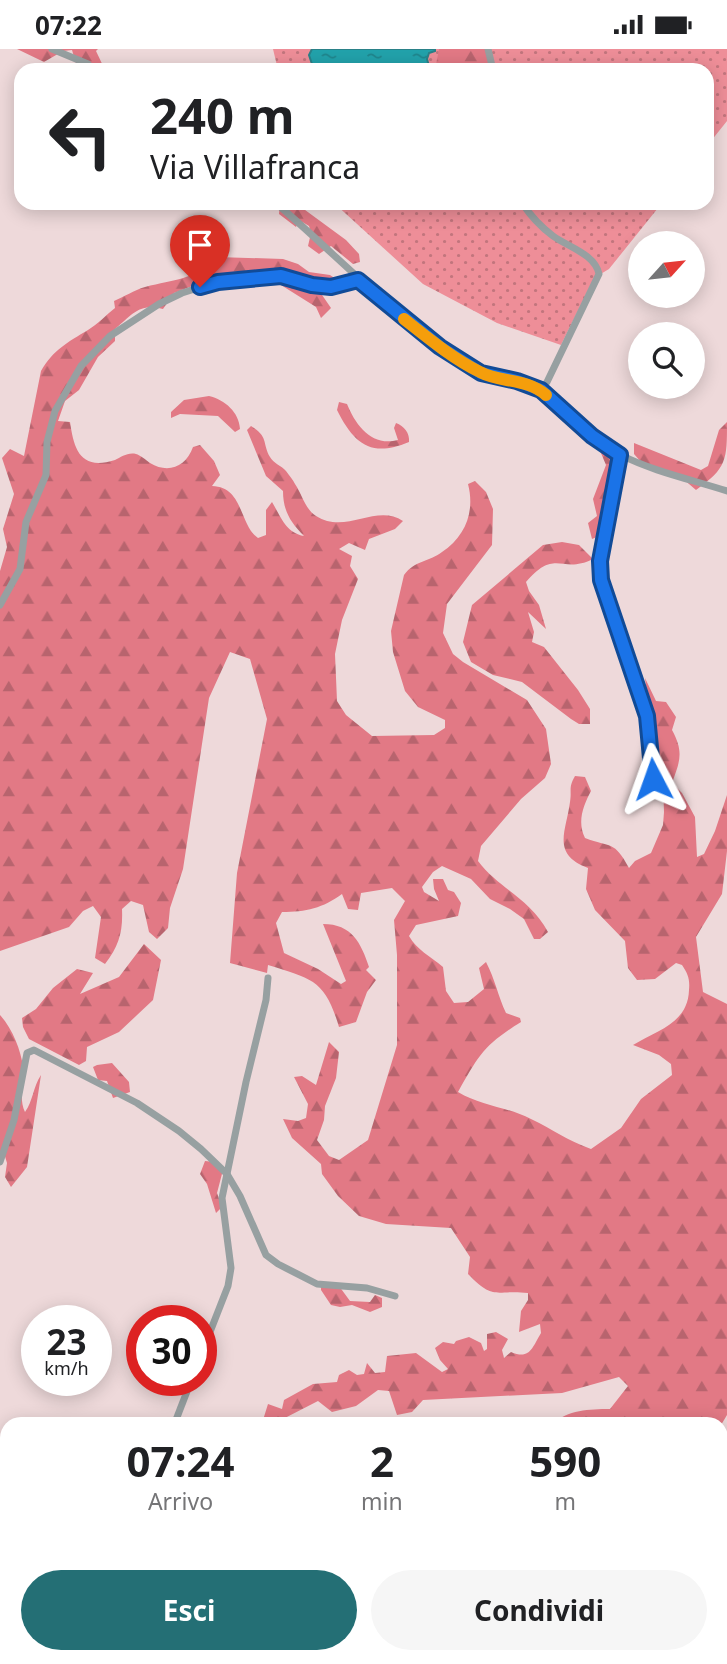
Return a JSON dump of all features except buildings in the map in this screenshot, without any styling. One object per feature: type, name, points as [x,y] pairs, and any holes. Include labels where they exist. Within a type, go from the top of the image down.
[{"type":"street","points":[[52,49],[86,63]]},
{"type":"street","points":[[284,210],[358,280],[440,347],[481,373],[517,381],[541,390],[592,436],[620,455],[727,491]]},
{"type":"street","points":[[527,210],[554,236],[593,261],[599,274],[541,390]]},
{"type":"street","points":[[0,605],[20,569],[26,522],[46,475],[47,442],[55,411],[81,366],[110,336],[159,304],[182,293],[218,282],[281,276],[312,285],[331,287],[358,280]]},
{"type":"street","points":[[620,455],[600,561],[601,580],[647,716],[653,779]]},
{"type":"street","points":[[217,1314],[232,1268],[222,1198],[266,1000],[268,978]]},
{"type":"street","points":[[0,1162],[14,1120],[27,1053],[34,1050],[137,1103],[179,1131],[227,1174],[240,1196],[266,1255],[278,1264],[317,1284],[367,1288],[395,1296]]},
{"type":"street","points":[[177,1417],[185,1396]]},
{"type":"shaded area","points":[[273,49],[727,49],[727,121],[714,137],[714,63],[276,63]]},
{"type":"shaded area","points":[[342,210],[656,210],[640,231],[628,231],[628,245],[609,269],[594,278],[561,345],[497,323],[423,284]]},
{"type":"green space","points":[[17,49],[98,49],[96,51],[102,63],[76,63],[72,50],[63,51],[44,62]]},
{"type":"green space","points":[[439,49],[486,49],[490,63],[436,63]]},
{"type":"green space","points":[[279,210],[305,210],[346,240],[359,254],[360,262],[353,264],[331,246],[319,254],[308,246],[311,233],[309,226],[299,220],[296,227],[279,214]]},
{"type":"green space","points":[[217,257],[283,259],[298,264],[309,272],[330,275],[339,281],[340,292],[322,289],[320,292],[331,308],[321,318],[316,307],[273,280],[265,271],[211,279],[174,293],[163,309],[142,309],[115,329],[115,341],[98,357],[79,390],[65,401],[58,421],[70,422],[77,449],[86,460],[94,463],[133,454],[163,468],[176,467],[186,459],[193,447],[200,445],[214,461],[220,475],[212,486],[222,488],[236,499],[247,525],[258,538],[266,535],[266,510],[272,502],[288,528],[304,536],[288,515],[283,491],[266,476],[247,430],[251,426],[263,437],[271,459],[286,471],[306,505],[316,516],[338,522],[382,515],[403,521],[395,529],[369,539],[365,550],[349,543],[339,549],[352,556],[350,566],[358,579],[342,620],[335,654],[337,701],[346,715],[372,736],[434,735],[445,728],[445,720],[418,707],[405,691],[393,652],[391,631],[404,575],[413,566],[442,552],[463,531],[470,504],[468,484],[475,481],[486,492],[493,509],[492,545],[447,604],[443,633],[453,654],[527,700],[546,729],[551,764],[545,778],[521,799],[481,846],[478,861],[541,920],[548,932],[540,939],[534,939],[524,919],[490,899],[471,879],[442,866],[433,872],[422,887],[424,892],[439,901],[433,879],[443,879],[448,890],[454,892],[461,903],[458,916],[416,925],[409,936],[420,949],[443,967],[446,991],[454,1003],[468,1002],[484,989],[479,968],[486,962],[506,1013],[520,1018],[521,1022],[499,1037],[484,1052],[458,1092],[522,1115],[591,1149],[621,1128],[641,1099],[672,1075],[671,1064],[659,1055],[633,1045],[677,1018],[687,1001],[688,977],[682,965],[676,963],[655,979],[637,980],[628,968],[625,941],[595,910],[586,889],[588,868],[576,862],[565,849],[564,832],[571,786],[575,776],[585,777],[591,791],[582,814],[581,826],[585,838],[615,849],[629,868],[635,861],[651,853],[663,825],[663,782],[654,750],[645,678],[656,701],[666,702],[676,717],[672,730],[680,757],[672,783],[682,793],[695,817],[697,857],[704,854],[727,795],[727,851],[722,894],[696,937],[703,992],[727,1004],[726,1417],[563,1417],[587,1410],[610,1409],[628,1386],[619,1377],[562,1393],[423,1400],[412,1412],[397,1415],[389,1391],[378,1390],[356,1406],[332,1412],[318,1401],[287,1417],[264,1417],[268,1404],[282,1409],[284,1400],[313,1384],[337,1382],[339,1375],[349,1370],[357,1375],[364,1374],[367,1363],[375,1373],[385,1372],[387,1356],[416,1353],[442,1372],[448,1369],[435,1348],[443,1342],[454,1344],[469,1337],[481,1343],[484,1351],[487,1349],[487,1334],[496,1332],[508,1339],[502,1350],[504,1358],[511,1352],[522,1355],[530,1351],[541,1333],[540,1324],[519,1332],[521,1311],[528,1300],[528,1293],[496,1293],[484,1288],[468,1274],[470,1257],[451,1228],[386,1224],[359,1216],[338,1196],[322,1174],[321,1164],[292,1138],[283,1119],[298,1121],[306,1118],[308,1104],[294,1077],[302,1076],[316,1085],[329,1042],[339,1052],[336,1078],[325,1106],[324,1120],[317,1140],[329,1156],[339,1160],[368,1140],[397,1045],[397,955],[394,920],[405,901],[392,888],[361,893],[358,910],[348,909],[342,894],[314,908],[282,912],[276,923],[284,953],[318,969],[341,984],[346,981],[323,924],[341,927],[359,943],[369,967],[366,970],[376,980],[367,992],[356,1022],[339,1027],[328,999],[322,990],[307,978],[268,965],[267,973],[230,963],[237,873],[267,719],[250,659],[230,652],[209,698],[183,869],[170,908],[168,928],[157,939],[149,932],[143,905],[131,901],[122,909],[119,938],[105,964],[95,958],[101,917],[93,906],[83,911],[69,927],[0,951],[0,571],[7,547],[3,529],[14,494],[2,458],[10,449],[24,456],[41,371],[56,352],[115,308],[114,301],[141,288],[192,275]]},
{"type":"green space","points":[[209,396],[230,408],[237,417],[240,429],[235,432],[218,416],[180,414],[171,418],[171,412],[184,400]]},
{"type":"green space","points":[[339,402],[347,404],[360,427],[373,437],[380,440],[398,440],[394,428],[396,423],[406,430],[409,442],[384,449],[365,445],[343,422],[337,410]]},
{"type":"green space","points":[[727,422],[727,446],[723,462],[714,475],[696,490],[682,478],[641,462],[634,454],[634,443],[701,470],[708,466],[719,430]]},
{"type":"green space","points":[[609,439],[617,454],[604,534],[592,539],[588,523],[597,516],[593,499],[606,465],[598,446]]},
{"type":"green space","points":[[562,542],[579,545],[593,559],[582,563],[545,566],[526,582],[539,605],[546,629],[528,612],[534,632],[532,642],[544,647],[578,690],[590,709],[590,724],[579,724],[522,682],[493,675],[471,662],[463,642],[472,605],[543,545]]},
{"type":"green space","points":[[144,944],[161,960],[153,1000],[119,1032],[87,1047],[86,1061],[79,1065],[29,1039],[22,1018],[36,1009],[53,988],[77,969],[93,973],[80,994],[119,977]]},
{"type":"green space","points":[[0,1015],[12,1033],[20,1054],[25,1112],[41,1075],[27,1167],[11,1187],[5,1177],[7,1163],[4,1153],[0,1157]]},
{"type":"green space","points":[[112,1063],[129,1082],[130,1092],[113,1098],[107,1081],[98,1080],[93,1067]]},
{"type":"green space","points":[[205,1161],[214,1162],[223,1170],[217,1193],[222,1207],[216,1213],[207,1184],[200,1174]]},
{"type":"green space","points":[[321,1286],[339,1286],[350,1301],[370,1302],[375,1295],[382,1298],[382,1307],[370,1312],[352,1305],[331,1305]]},
{"type":"water","points":[[312,49],[435,49],[429,53],[428,63],[312,63],[309,55]]},
{"type":"slow traffic","points":[[404,319],[440,347],[481,373],[517,381],[541,390],[546,395]]},
{"type":"route","points":[[200,287],[218,282],[281,276],[312,285],[331,287],[358,280],[440,347],[481,373],[517,381],[541,390],[592,436],[620,455],[600,561],[601,580],[647,716],[653,779]]}]
